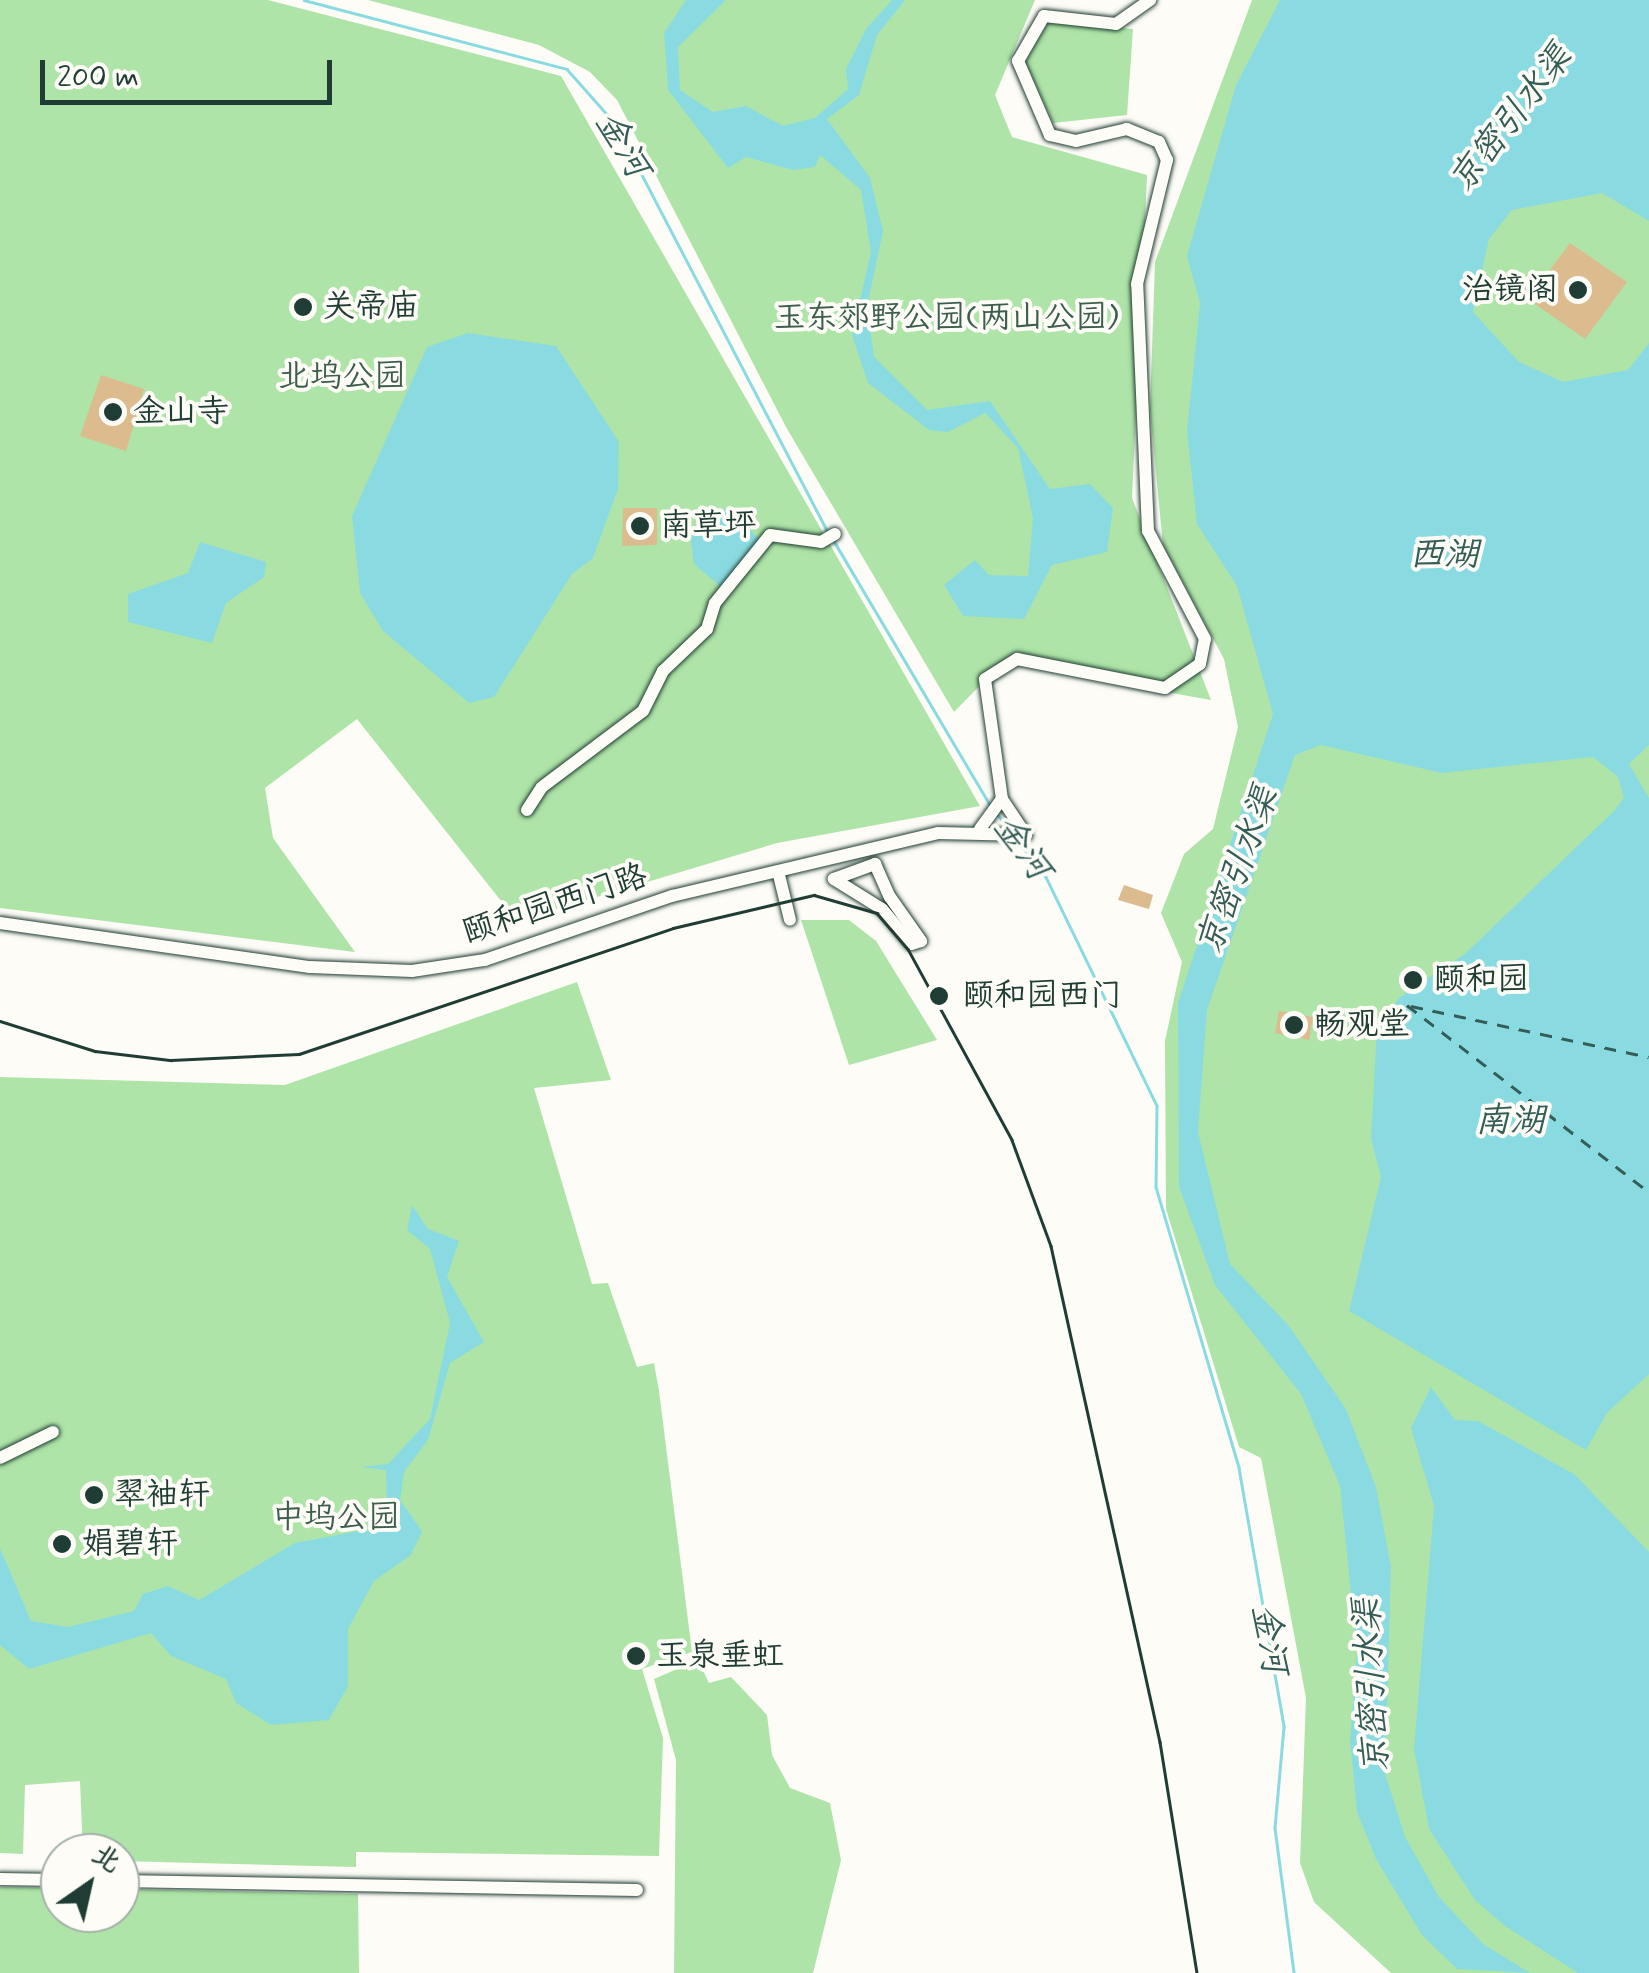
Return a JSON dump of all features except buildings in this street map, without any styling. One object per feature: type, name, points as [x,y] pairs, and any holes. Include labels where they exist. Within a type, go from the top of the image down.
[{"type":"street","points":[[980,829],[994,803],[984,680],[1017,660],[1166,688],[1200,664],[1205,639],[1148,531],[1137,284],[1167,160],[1159,142],[1126,128],[1076,141],[1050,135],[1018,60],[1044,16],[1116,24],[1150,0]]},
{"type":"street","points":[[527,810],[542,787],[643,712],[663,672],[707,629],[715,603],[770,535],[832,536]]},
{"type":"street","name":"颐和园西门路","points":[[0,922],[310,966],[412,971],[486,960],[616,912],[778,871],[980,829],[1021,834],[994,803]]},
{"type":"street","points":[[875,864],[921,941],[911,944],[882,909],[834,879],[875,864]]},
{"type":"street","points":[[778,871],[790,920]]},
{"type":"street","points":[[0,1458],[53,1432]]},
{"type":"street","points":[[0,1879],[40,1880]]},
{"type":"street","points":[[140,1880],[637,1890]]},
{"type":"green space","name":"北坞公园","points":[[0,0],[268,0],[561,76],[980,806],[777,843],[517,921],[357,719],[265,788],[273,838],[355,952],[0,908]]},
{"type":"green space","name":"玉东郊野公园(两山公园)","points":[[368,0],[1035,0],[995,95],[1012,137],[1147,175],[1132,498],[1211,700],[1002,663],[954,712],[786,427],[617,100],[590,72],[539,45]]},
{"type":"green space","name":"颐和园","points":[[1252,0],[1649,0],[1649,1973],[1391,1973],[1314,1902],[1300,1863],[1306,1698],[1261,1458],[1239,1447],[1166,1209],[1165,1041],[1182,962],[1161,913],[1184,854],[1213,829],[1238,727],[1224,659],[1163,545],[1150,410],[1155,262]]},
{"type":"green space","points":[[1048,22],[1133,29],[1127,115],[1053,123],[1025,62]]},
{"type":"green space","points":[[801,920],[849,920],[876,941],[937,1040],[849,1065]]},
{"type":"green space","name":"中坞公园","points":[[577,982],[611,1080],[534,1088],[592,1284],[608,1283],[637,1367],[654,1363],[659,1391],[692,1652],[642,1669],[663,1738],[659,1856],[356,1852],[356,1867],[140,1862],[140,1833],[82,1833],[80,1781],[25,1785],[23,1854],[0,1853],[0,1077],[285,1085]]},
{"type":"green space","points":[[698,1660],[709,1683],[731,1677],[767,1715],[772,1755],[790,1788],[830,1803],[841,1860],[813,1973],[674,1973],[676,1760],[654,1679]]},
{"type":"green space","points":[[0,1887],[40,1888],[40,1933],[140,1933],[140,1889],[358,1894],[359,1973],[0,1973]]},
{"type":"water","points":[[686,0],[726,0],[678,47],[680,90],[713,112],[746,106],[783,126],[815,118],[848,89],[846,69],[866,29],[892,0],[905,0],[877,35],[859,95],[827,119],[870,178],[883,231],[867,307],[874,357],[927,410],[990,401],[1050,489],[1090,484],[1113,508],[1107,552],[1052,565],[1024,619],[963,616],[944,585],[975,560],[989,575],[1028,576],[1033,518],[1018,448],[985,413],[948,432],[929,430],[868,383],[852,335],[871,252],[861,190],[820,155],[815,167],[793,170],[746,157],[728,168],[668,90],[664,33]]},
{"type":"water","name":"西湖","points":[[1280,0],[1649,0],[1649,221],[1602,193],[1512,210],[1489,239],[1473,312],[1519,362],[1563,382],[1628,370],[1649,343],[1649,745],[1629,764],[1649,798],[1649,1374],[1607,1413],[1586,1450],[1349,1311],[1381,1177],[1371,1139],[1377,1027],[1400,997],[1466,953],[1614,811],[1624,798],[1618,777],[1593,757],[1442,773],[1321,745],[1295,755],[1207,1010],[1198,1132],[1230,1264],[1289,1326],[1346,1409],[1376,1487],[1391,1567],[1385,1773],[1405,1837],[1439,1897],[1483,1944],[1530,1973],[1457,1969],[1422,1935],[1376,1859],[1357,1812],[1350,1740],[1357,1652],[1340,1486],[1301,1394],[1215,1285],[1179,1187],[1178,1003],[1273,714],[1237,586],[1197,524],[1187,431],[1200,303],[1187,256],[1236,85]]},
{"type":"water","points":[[468,333],[556,346],[619,442],[618,489],[593,558],[572,574],[494,697],[469,703],[383,631],[360,593],[352,516],[427,347]]},
{"type":"water","points":[[731,506],[760,541],[721,587],[694,564],[691,541],[696,524]]},
{"type":"water","points":[[200,542],[266,562],[264,577],[226,603],[212,643],[128,622],[128,594],[188,573]]},
{"type":"water","points":[[412,1205],[428,1229],[459,1241],[447,1277],[484,1342],[450,1363],[428,1440],[404,1472],[400,1500],[422,1531],[411,1555],[374,1581],[348,1629],[348,1686],[329,1720],[271,1725],[236,1703],[226,1679],[171,1656],[151,1633],[29,1669],[0,1645],[0,1548],[31,1621],[68,1627],[134,1611],[143,1594],[168,1586],[199,1600],[295,1543],[370,1529],[387,1511],[386,1470],[361,1467],[388,1464],[430,1419],[450,1323],[430,1249],[407,1230]]},
{"type":"water","points":[[1431,1387],[1455,1420],[1478,1421],[1574,1474],[1649,1552],[1649,1973],[1578,1973],[1505,1926],[1475,1900],[1429,1829],[1414,1749],[1434,1506],[1411,1428]]},
{"type":"waterway","name":"金河","points":[[304,0],[567,69],[615,123],[827,530]]},
{"type":"waterway","name":"金河","points":[[834,541],[990,805]]},
{"type":"waterway","name":"金河","points":[[998,815],[1009,829]]},
{"type":"waterway","name":"金河","points":[[1017,839],[1046,877],[1157,1106],[1156,1187],[1239,1468],[1284,1727],[1275,1828],[1294,1973]]},
{"type":"ferry route","points":[[1407,1005],[1649,1192]]},
{"type":"ferry route","points":[[1411,1006],[1649,1057]]},
{"type":"tram line","points":[[0,1021],[95,1051],[171,1060],[299,1054],[673,928],[814,895],[877,913],[908,949],[1012,1140],[1051,1246],[1160,1742],[1197,1973]]},
{"type":"place","name":"治镜阁","points":[[1578,290]]},
{"type":"place","name":"关帝庙","points":[[303,307]]},
{"type":"place","name":"金山寺","points":[[113,412]]},
{"type":"place","name":"南草坪","points":[[640,526]]},
{"type":"place","name":"颐和园","points":[[1413,980]]},
{"type":"place","name":"颐和园西门","points":[[939,996]]},
{"type":"place","name":"畅观堂","points":[[1294,1025]]},
{"type":"place","name":"翠袖轩","points":[[94,1495]]},
{"type":"place","name":"娟碧轩","points":[[62,1544]]},
{"type":"place","name":"玉泉垂虹","points":[[636,1656]]},
{"type":"water label","name":"京密引水渠","points":[[1511,119]]},
{"type":"water label","name":"京密引水渠","points":[[1238,871]]},
{"type":"water label","name":"南湖","points":[[1510,1121]]},
{"type":"water label","name":"京密引水渠","points":[[1372,1686]]}]
